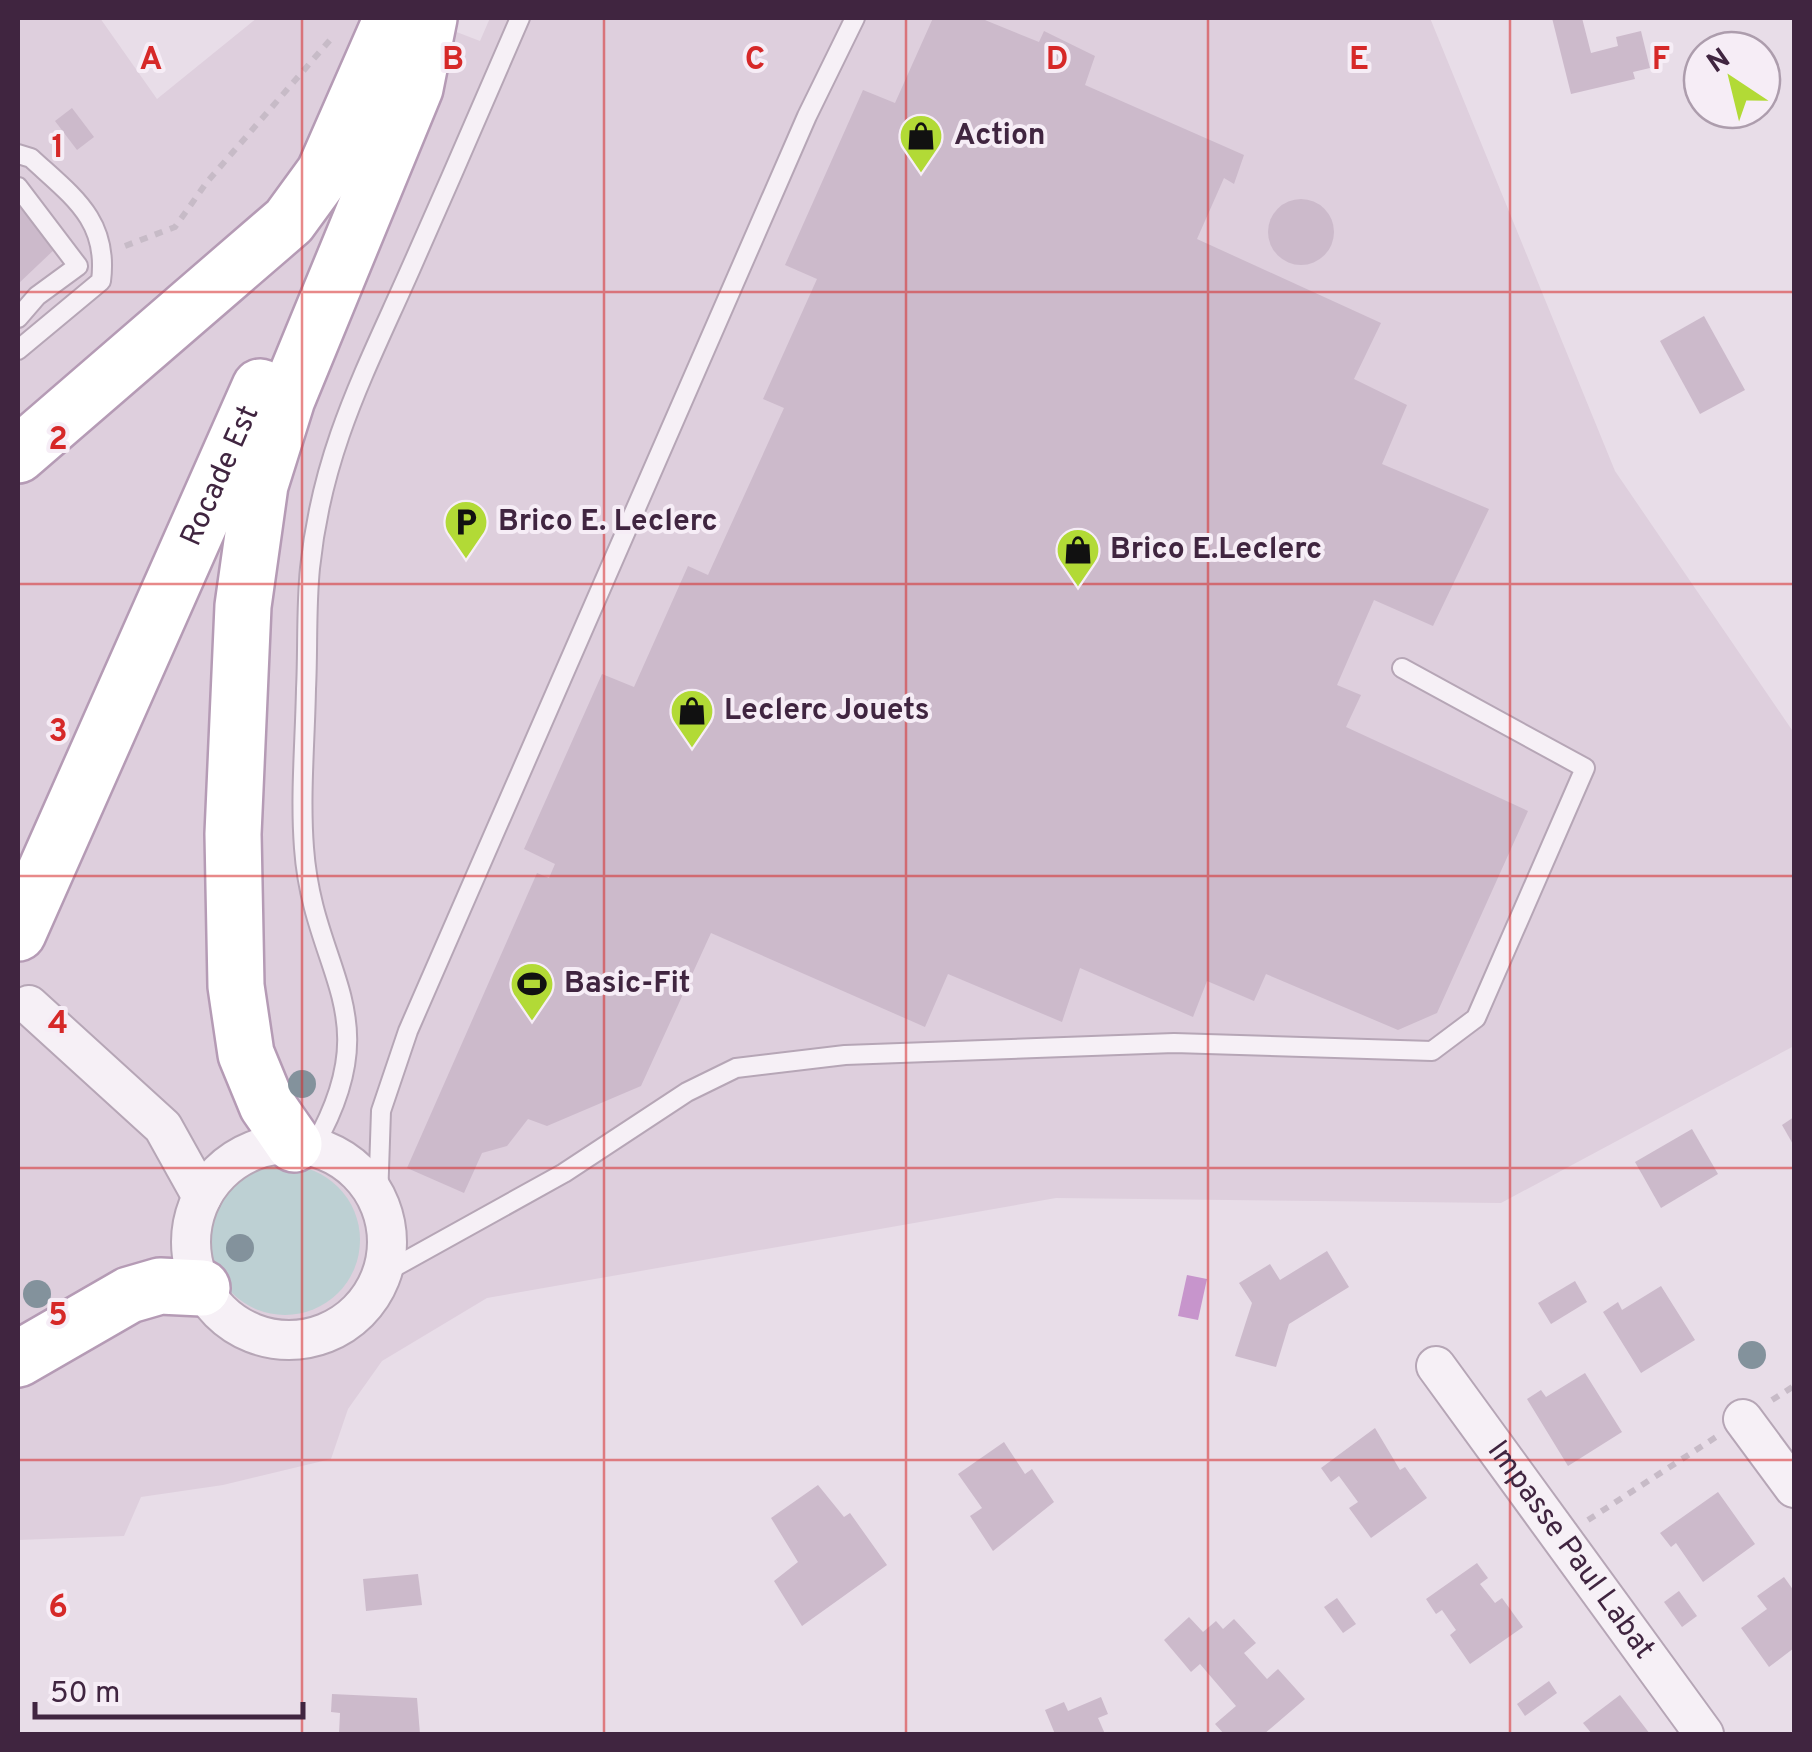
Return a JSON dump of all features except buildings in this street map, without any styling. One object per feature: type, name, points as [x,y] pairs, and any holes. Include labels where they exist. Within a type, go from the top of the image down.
[{"type":"main road","points":[[18,455],[289,221],[324,172],[392,18]]},
{"type":"main road","points":[[304,1145],[267,1104],[246,1054],[236,986],[233,834],[242,606],[260,485],[282,416],[415,88],[425,18]]},
{"type":"main road","name":"Rocade Est","points":[[18,933],[425,18]]},
{"type":"main road","points":[[18,1359],[129,1295],[160,1286],[202,1288]]},
{"type":"street","points":[[29,1005],[163,1127],[202,1197]]},
{"type":"street","points":[[163,1127],[238,1158]]},
{"type":"street","points":[[275,1145],[304,1145],[340,1158],[362,1176],[378,1200],[386,1224],[382,1274],[354,1316],[309,1339],[284,1340],[236,1325],[202,1288],[191,1242],[202,1197],[238,1158],[275,1145]]},
{"type":"street","name":"Impasse Paul Labat","points":[[1436,1366],[1704,1734]]},
{"type":"street","points":[[1744,1419],[1794,1488]]},
{"type":"lane","points":[[304,1145],[332,1114],[345,1074],[348,1030],[345,998],[314,905],[304,852],[310,569],[322,492],[343,416],[520,18]]},
{"type":"lane","points":[[378,1200],[381,1111],[408,1031],[807,116],[856,18]]},
{"type":"lane","points":[[18,154],[31,158],[97,226],[104,254],[100,281],[18,350]]},
{"type":"lane","points":[[18,186],[78,266],[18,318]]},
{"type":"lane","points":[[382,1274],[564,1173],[686,1092],[736,1068],[845,1055],[1174,1043],[1432,1051],[1476,1018],[1585,768],[1402,668]]},
{"type":"path","points":[[104,254],[175,227],[207,182],[338,30]]},
{"type":"path","points":[[1562,1537],[1794,1386]]},
{"type":"shaded area","points":[[18,18],[100,18],[157,99],[257,18],[420,18],[480,41],[490,18],[1430,18],[1615,471],[1794,733],[1794,1046],[1501,1203],[1056,1198],[487,1298],[382,1361],[348,1409],[331,1459],[223,1485],[141,1497],[124,1536],[18,1540]]},
{"type":"shaded area","points":[[285,1165],[314,1171],[338,1187],[354,1211],[360,1240],[354,1269],[338,1293],[314,1309],[285,1315],[256,1309],[232,1293],[216,1269],[210,1240],[216,1211],[232,1187],[256,1171]]},
{"type":"shaded area","points":[[1187,1275],[1207,1279],[1198,1320],[1178,1316]]},
{"type":"place","name":"Action","points":[[921,174]]},
{"type":"place","name":"Brico E. Leclerc","points":[[466,560]]},
{"type":"place","name":"Brico E.Leclerc","points":[[1078,588]]},
{"type":"place","name":"Leclerc Jouets","points":[[692,749]]},
{"type":"place","name":"Basic-Fit","points":[[532,1022]]}]
